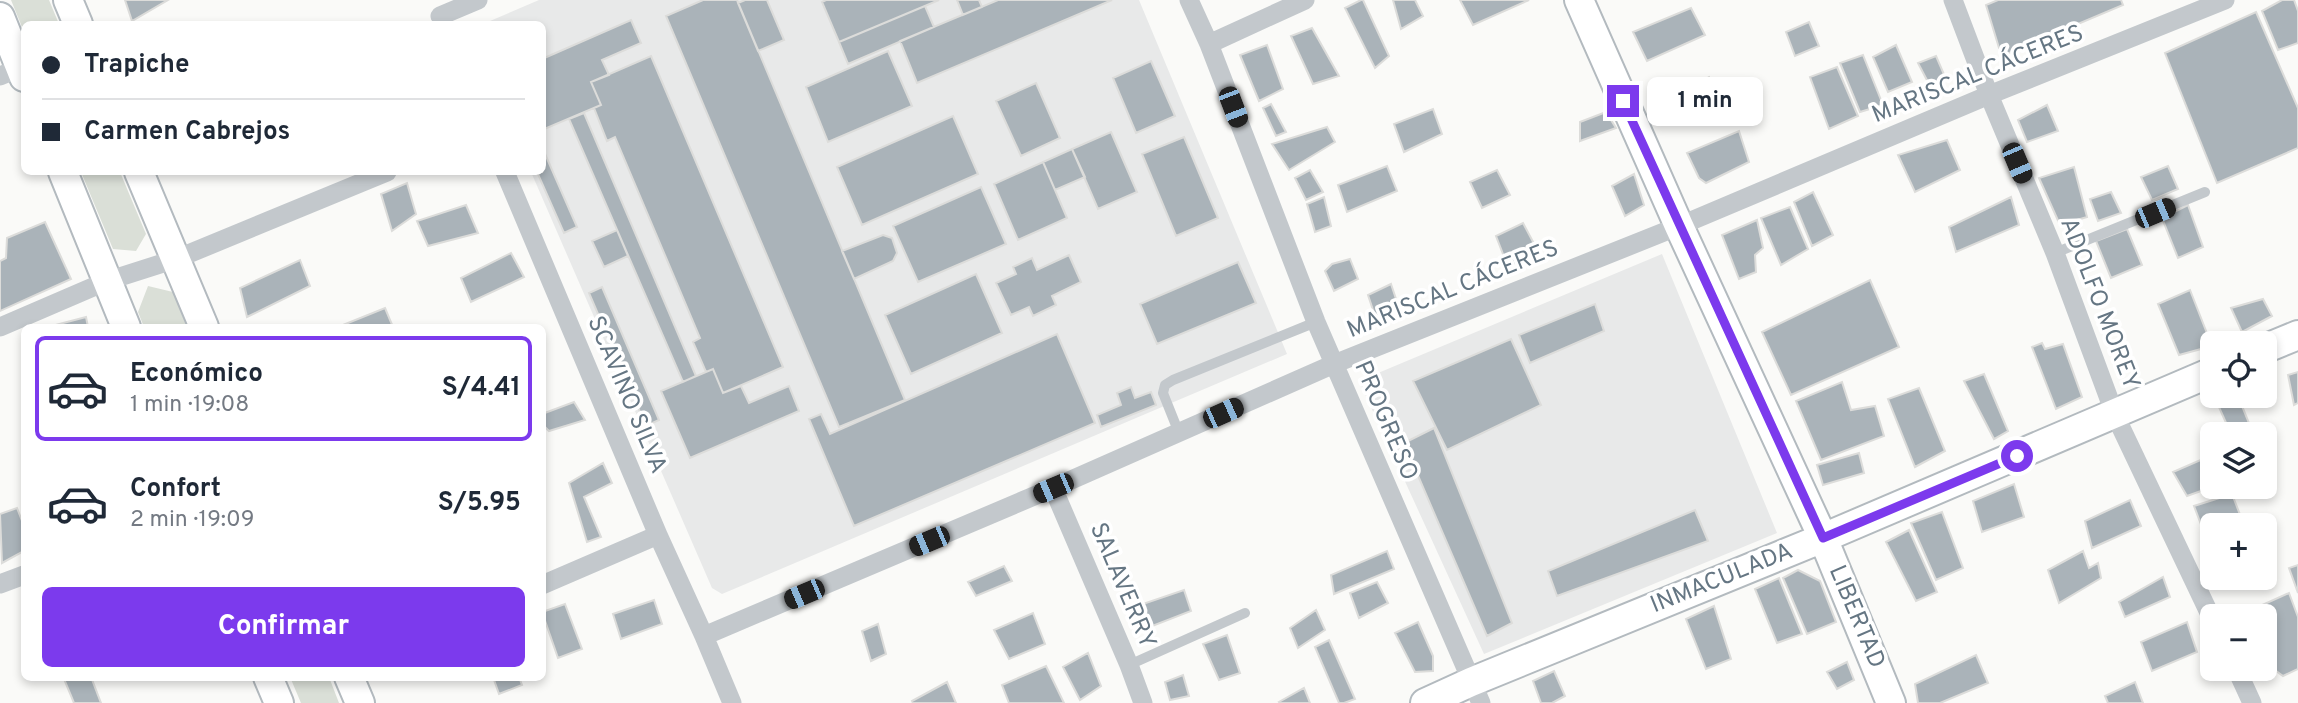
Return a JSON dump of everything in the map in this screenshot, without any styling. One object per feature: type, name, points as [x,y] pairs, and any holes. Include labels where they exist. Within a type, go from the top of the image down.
[{"type":"street","points":[[68,0],[77,21]]},
{"type":"street","points":[[439,14],[478,0]]},
{"type":"street","name":"PROGRESO","points":[[1189,0],[1209,44],[1316,322],[1476,692]]},
{"type":"street","points":[[1209,44],[1305,0]]},
{"type":"street","name":"LIBERTAD","points":[[1579,0],[1679,226],[1823,538],[1891,703]]},
{"type":"street","name":"ADOLFO MOREY","points":[[1954,0],[1989,95],[2055,253],[2115,415],[2205,604]]},
{"type":"street","name":"MARISCAL CÁCERES","points":[[704,636],[1053,488],[1334,364],[1679,226],[1989,95],[2225,0]]},
{"type":"street","points":[[0,17],[17,72]]},
{"type":"street","points":[[64,175],[125,324]]},
{"type":"street","points":[[140,175],[203,324]]},
{"type":"street","points":[[0,327],[107,281],[176,259],[380,175]]},
{"type":"street","name":"SCAVINO SILVA","points":[[506,175],[732,703]]},
{"type":"street","points":[[2277,344],[2298,335]]},
{"type":"street","name":"INMACULADA","points":[[1424,703],[1476,692],[1823,538],[2200,377]]},
{"type":"street","name":"SALAVERRY","points":[[1053,488],[1143,703]]},
{"type":"street","points":[[546,583],[658,535]]},
{"type":"street","points":[[0,584],[21,576]]},
{"type":"street","points":[[270,681],[279,703]]},
{"type":"street","points":[[351,681],[360,703]]},
{"type":"street","points":[[2241,681],[2252,703]]},
{"type":"lane","points":[[2055,253],[2205,192]]},
{"type":"lane","points":[[1179,433],[1163,393],[1165,385],[1183,375],[1316,322]]},
{"type":"lane","points":[[1129,665],[1245,613]]},
{"type":"shaded area","points":[[11,0],[49,0],[58,21],[21,21],[21,25]]},
{"type":"shaded area","points":[[539,0],[1139,0],[1287,354],[722,594],[712,588],[532,175],[546,175],[546,21],[490,21]]},
{"type":"shaded area","points":[[82,175],[121,175],[146,234],[136,251],[113,249]]},
{"type":"shaded area","points":[[1662,254],[1777,533],[1484,654],[1359,381]]},
{"type":"shaded area","points":[[148,286],[173,292],[186,324],[143,324],[138,312]]},
{"type":"shaded area","points":[[292,681],[331,681],[339,703],[301,703]]},
{"type":"building","points":[[125,0],[168,0],[132,21]]},
{"type":"building","points":[[703,0],[737,0],[905,400],[839,427],[666,16]]},
{"type":"building","points":[[745,0],[767,0],[784,40],[758,51],[738,3]]},
{"type":"building","points":[[939,0],[839,42],[822,2]]},
{"type":"building","points":[[957,0],[979,0],[982,7],[963,15]]},
{"type":"building","points":[[998,0],[1112,0],[917,83],[900,41]]},
{"type":"building","points":[[1361,0],[1389,56],[1375,68],[1345,8]]},
{"type":"building","points":[[1393,0],[1415,0],[1423,16],[1401,29]]},
{"type":"building","points":[[1460,0],[1529,0],[1473,25]]},
{"type":"building","points":[[1998,0],[2121,0],[2123,5],[2007,54],[1999,48],[1986,5]]},
{"type":"building","points":[[2282,0],[2294,0],[2298,11],[2298,43],[2278,50],[2262,11]]},
{"type":"building","points":[[925,6],[934,27],[848,64],[839,42]]},
{"type":"building","points":[[1691,8],[1705,35],[1647,61],[1633,32]]},
{"type":"building","points":[[2256,12],[2298,108],[2298,148],[2217,183],[2165,53]]},
{"type":"building","points":[[631,20],[641,43],[602,60],[609,75],[591,82],[601,105],[546,128],[546,57]]},
{"type":"building","points":[[1809,22],[1819,46],[1795,56],[1786,32]]},
{"type":"building","points":[[1312,28],[1339,76],[1313,84],[1291,36]]},
{"type":"building","points":[[1267,45],[1283,89],[1259,101],[1240,55]]},
{"type":"building","points":[[1896,45],[1912,82],[1888,92],[1873,57]]},
{"type":"building","points":[[888,51],[912,106],[828,142],[806,87]]},
{"type":"building","points":[[1863,55],[1883,105],[1860,112],[1840,63]]},
{"type":"building","points":[[651,56],[783,367],[723,393],[713,369],[706,372],[693,342],[700,338],[615,137],[607,141],[594,108],[601,105],[591,82]]},
{"type":"building","points":[[1936,56],[1946,79],[1929,84],[1918,63]]},
{"type":"building","points":[[1151,61],[1175,116],[1136,133],[1113,78]]},
{"type":"building","points":[[1837,67],[1858,116],[1829,129],[1810,77]]},
{"type":"building","points":[[1709,77],[1726,108],[1699,124],[1681,93]]},
{"type":"building","points":[[1036,83],[1060,138],[1021,156],[996,101]]},
{"type":"building","points":[[1271,104],[1286,132],[1276,136],[1263,108]]},
{"type":"building","points":[[2047,105],[2058,131],[2027,142],[2018,120]]},
{"type":"building","points":[[1433,109],[1442,134],[1404,152],[1394,124]]},
{"type":"building","points":[[1606,112],[1616,128],[1580,141],[1580,122]]},
{"type":"building","points":[[584,113],[696,376],[683,382],[569,119]]},
{"type":"building","points":[[953,116],[978,174],[862,225],[837,167]]},
{"type":"building","points":[[1327,127],[1335,142],[1289,170],[1272,144]]},
{"type":"building","points":[[1739,131],[1749,162],[1706,183],[1699,178],[1687,153]]},
{"type":"building","points":[[1111,132],[1137,192],[1098,209],[1072,149]]},
{"type":"building","points":[[1184,137],[1218,218],[1176,236],[1142,154]]},
{"type":"building","points":[[1947,140],[1960,170],[1915,192],[1898,155]]},
{"type":"building","points":[[1072,149],[1085,177],[1055,190],[1043,162]]},
{"type":"building","points":[[546,156],[577,227],[564,233],[538,175],[546,175]]},
{"type":"building","points":[[1043,162],[1067,218],[1018,240],[994,184]]},
{"type":"building","points":[[1387,166],[1397,191],[1347,212],[1338,185]]},
{"type":"building","points":[[2168,166],[2178,189],[2152,200],[2141,177]]},
{"type":"building","points":[[2074,167],[2087,217],[2060,225],[2039,178]]},
{"type":"building","points":[[1310,170],[1323,192],[1306,200],[1295,178]]},
{"type":"building","points":[[1497,170],[1510,195],[1482,208],[1470,182]]},
{"type":"building","points":[[1634,174],[1644,205],[1625,216],[1612,186]]},
{"type":"building","points":[[407,183],[416,214],[392,231],[381,194]]},
{"type":"building","points":[[981,187],[1006,244],[918,282],[893,226]]},
{"type":"building","points":[[1813,192],[1833,235],[1812,246],[1794,202]]},
{"type":"building","points":[[2111,192],[2121,213],[2098,221],[2090,199]]},
{"type":"building","points":[[1324,197],[1331,226],[1315,232],[1307,204]]},
{"type":"building","points":[[2011,197],[2019,225],[1956,252],[1949,227]]},
{"type":"building","points":[[466,205],[478,233],[428,246],[417,221]]},
{"type":"building","points":[[2188,205],[2203,247],[2178,258],[2162,218]]},
{"type":"building","points":[[1790,207],[1808,249],[1781,265],[1761,218]]},
{"type":"building","points":[[1757,220],[1763,248],[1755,255],[1756,272],[1739,279],[1722,235]]},
{"type":"building","points":[[45,222],[71,279],[0,311],[0,261],[6,258],[7,238]]},
{"type":"building","points":[[1523,223],[1540,255],[1508,267],[1496,236]]},
{"type":"building","points":[[2127,229],[2142,265],[2111,278],[2096,241]]},
{"type":"building","points":[[617,230],[628,256],[604,267],[592,241]]},
{"type":"building","points":[[883,235],[892,238],[897,253],[893,261],[854,279],[842,251]]},
{"type":"building","points":[[511,253],[524,277],[471,302],[461,278]]},
{"type":"building","points":[[1069,255],[1081,282],[1052,296],[1056,305],[1033,316],[1029,307],[1011,315],[996,283],[1016,274],[1013,267],[1032,258],[1037,270]]},
{"type":"building","points":[[1350,259],[1358,279],[1334,291],[1325,271],[1332,264]]},
{"type":"building","points":[[300,260],[310,286],[247,317],[240,288]]},
{"type":"building","points":[[1238,262],[1256,303],[1157,344],[1140,304]]},
{"type":"building","points":[[976,274],[1002,333],[911,374],[885,315]]},
{"type":"building","points":[[1870,280],[1899,347],[1791,395],[1762,332]]},
{"type":"building","points":[[1391,284],[1399,308],[1376,319],[1368,295]]},
{"type":"building","points":[[602,287],[659,420],[646,426],[589,293]]},
{"type":"building","points":[[2190,290],[2206,331],[2200,331],[2200,349],[2179,355],[2158,304]]},
{"type":"building","points":[[2263,299],[2272,316],[2242,331],[2231,308]]},
{"type":"building","points":[[1595,304],[1604,331],[1530,363],[1519,335]]},
{"type":"building","points":[[385,308],[392,324],[345,324]]},
{"type":"building","points":[[86,317],[87,324],[59,324]]},
{"type":"building","points":[[1057,334],[1095,423],[854,526],[809,419],[821,414],[830,434]]},
{"type":"building","points":[[1511,339],[1541,405],[1447,450],[1413,381]]},
{"type":"building","points":[[2042,343],[2045,349],[2063,344],[2082,397],[2056,409],[2032,347]]},
{"type":"building","points":[[713,369],[723,393],[741,386],[749,403],[789,386],[799,411],[690,458],[661,391]]},
{"type":"building","points":[[2298,372],[2298,403],[2294,405],[2288,375]]},
{"type":"building","points":[[1984,374],[2008,431],[1994,439],[1964,381]]},
{"type":"building","points":[[1842,382],[1851,410],[1875,406],[1884,436],[1821,460],[1796,401]]},
{"type":"building","points":[[1131,387],[1135,398],[1151,392],[1156,405],[1101,427],[1097,415],[1121,405],[1117,393]]},
{"type":"building","points":[[1919,388],[1945,451],[1915,467],[1888,399]]},
{"type":"building","points":[[574,402],[585,420],[549,431],[546,428],[546,412]]},
{"type":"building","points":[[2219,408],[2243,408],[2249,422],[2226,422]]},
{"type":"building","points":[[1434,428],[1512,623],[1487,636],[1404,443]]},
{"type":"building","points":[[1859,453],[1864,473],[1823,485],[1817,465]]},
{"type":"building","points":[[2200,460],[2200,491],[2187,496],[2173,472]]},
{"type":"building","points":[[603,463],[612,483],[584,497],[601,537],[587,542],[569,483]]},
{"type":"building","points":[[2014,484],[2024,517],[1982,532],[1973,501]]},
{"type":"building","points":[[2216,499],[2234,499],[2239,513],[2200,513],[2200,522],[2194,506]]},
{"type":"building","points":[[2130,500],[2141,526],[2092,548],[2085,521]]},
{"type":"building","points":[[17,508],[21,518],[21,553],[2,563],[0,514]]},
{"type":"building","points":[[1695,510],[1708,541],[1557,596],[1548,571]]},
{"type":"building","points":[[1942,512],[1963,568],[1936,580],[1911,523]]},
{"type":"building","points":[[1909,530],[1937,592],[1916,601],[1886,542]]},
{"type":"building","points":[[1387,551],[1394,569],[1334,594],[1331,575]]},
{"type":"building","points":[[2083,551],[2089,568],[2098,563],[2101,578],[2059,603],[2048,570]]},
{"type":"building","points":[[2298,565],[2298,593],[2289,568]]},
{"type":"building","points":[[1004,566],[1012,581],[976,596],[968,582]]},
{"type":"building","points":[[1798,570],[1820,581],[1836,622],[1807,634],[1783,578]]},
{"type":"building","points":[[2163,577],[2170,597],[2125,617],[2119,602]]},
{"type":"building","points":[[1779,578],[1802,634],[1777,643],[1755,589]]},
{"type":"building","points":[[1377,582],[1388,603],[1359,618],[1350,593]]},
{"type":"building","points":[[1184,590],[1191,611],[1142,630],[1131,608]]},
{"type":"building","points":[[2289,593],[2298,617],[2298,669],[2283,676],[2277,672],[2277,604],[2264,604]]},
{"type":"building","points":[[654,600],[662,624],[621,639],[613,614]]},
{"type":"building","points":[[565,604],[582,649],[558,658],[546,624],[546,611]]},
{"type":"building","points":[[1714,606],[1731,659],[1706,669],[1686,619]]},
{"type":"building","points":[[1316,610],[1325,630],[1298,648],[1290,628]]},
{"type":"building","points":[[1033,613],[1045,644],[1009,659],[994,630]]},
{"type":"building","points":[[1418,622],[1433,656],[1433,671],[1415,672],[1395,633]]},
{"type":"building","points":[[2187,622],[2197,652],[2152,671],[2141,642]]},
{"type":"building","points":[[878,624],[886,654],[871,661],[862,631]]},
{"type":"building","points":[[1227,635],[1240,673],[1219,680],[1203,644]]},
{"type":"building","points":[[1329,640],[1355,699],[1344,703],[1339,703],[1315,647]]},
{"type":"building","points":[[1088,653],[1101,686],[1080,700],[1063,667]]},
{"type":"building","points":[[1976,655],[1988,683],[1940,703],[1918,703],[1915,684]]},
{"type":"building","points":[[1847,662],[1854,680],[1837,689],[1827,672]]},
{"type":"building","points":[[1046,666],[1064,703],[1009,703],[1002,685]]},
{"type":"building","points":[[1554,671],[1565,696],[1552,703],[1541,703],[1533,681]]},
{"type":"building","points":[[1183,675],[1189,696],[1170,700],[1165,682]]},
{"type":"building","points":[[65,681],[93,681],[101,703],[74,703]]},
{"type":"building","points":[[494,681],[520,681],[522,685],[499,694]]},
{"type":"building","points":[[947,682],[956,703],[913,703],[912,701]]},
{"type":"building","points":[[2135,682],[2143,703],[2108,703],[2105,696]]},
{"type":"building","points":[[1304,688],[1310,703],[1279,702]]},
{"type":"route","points":[[1623,101],[1823,538],[2017,456]]}]
